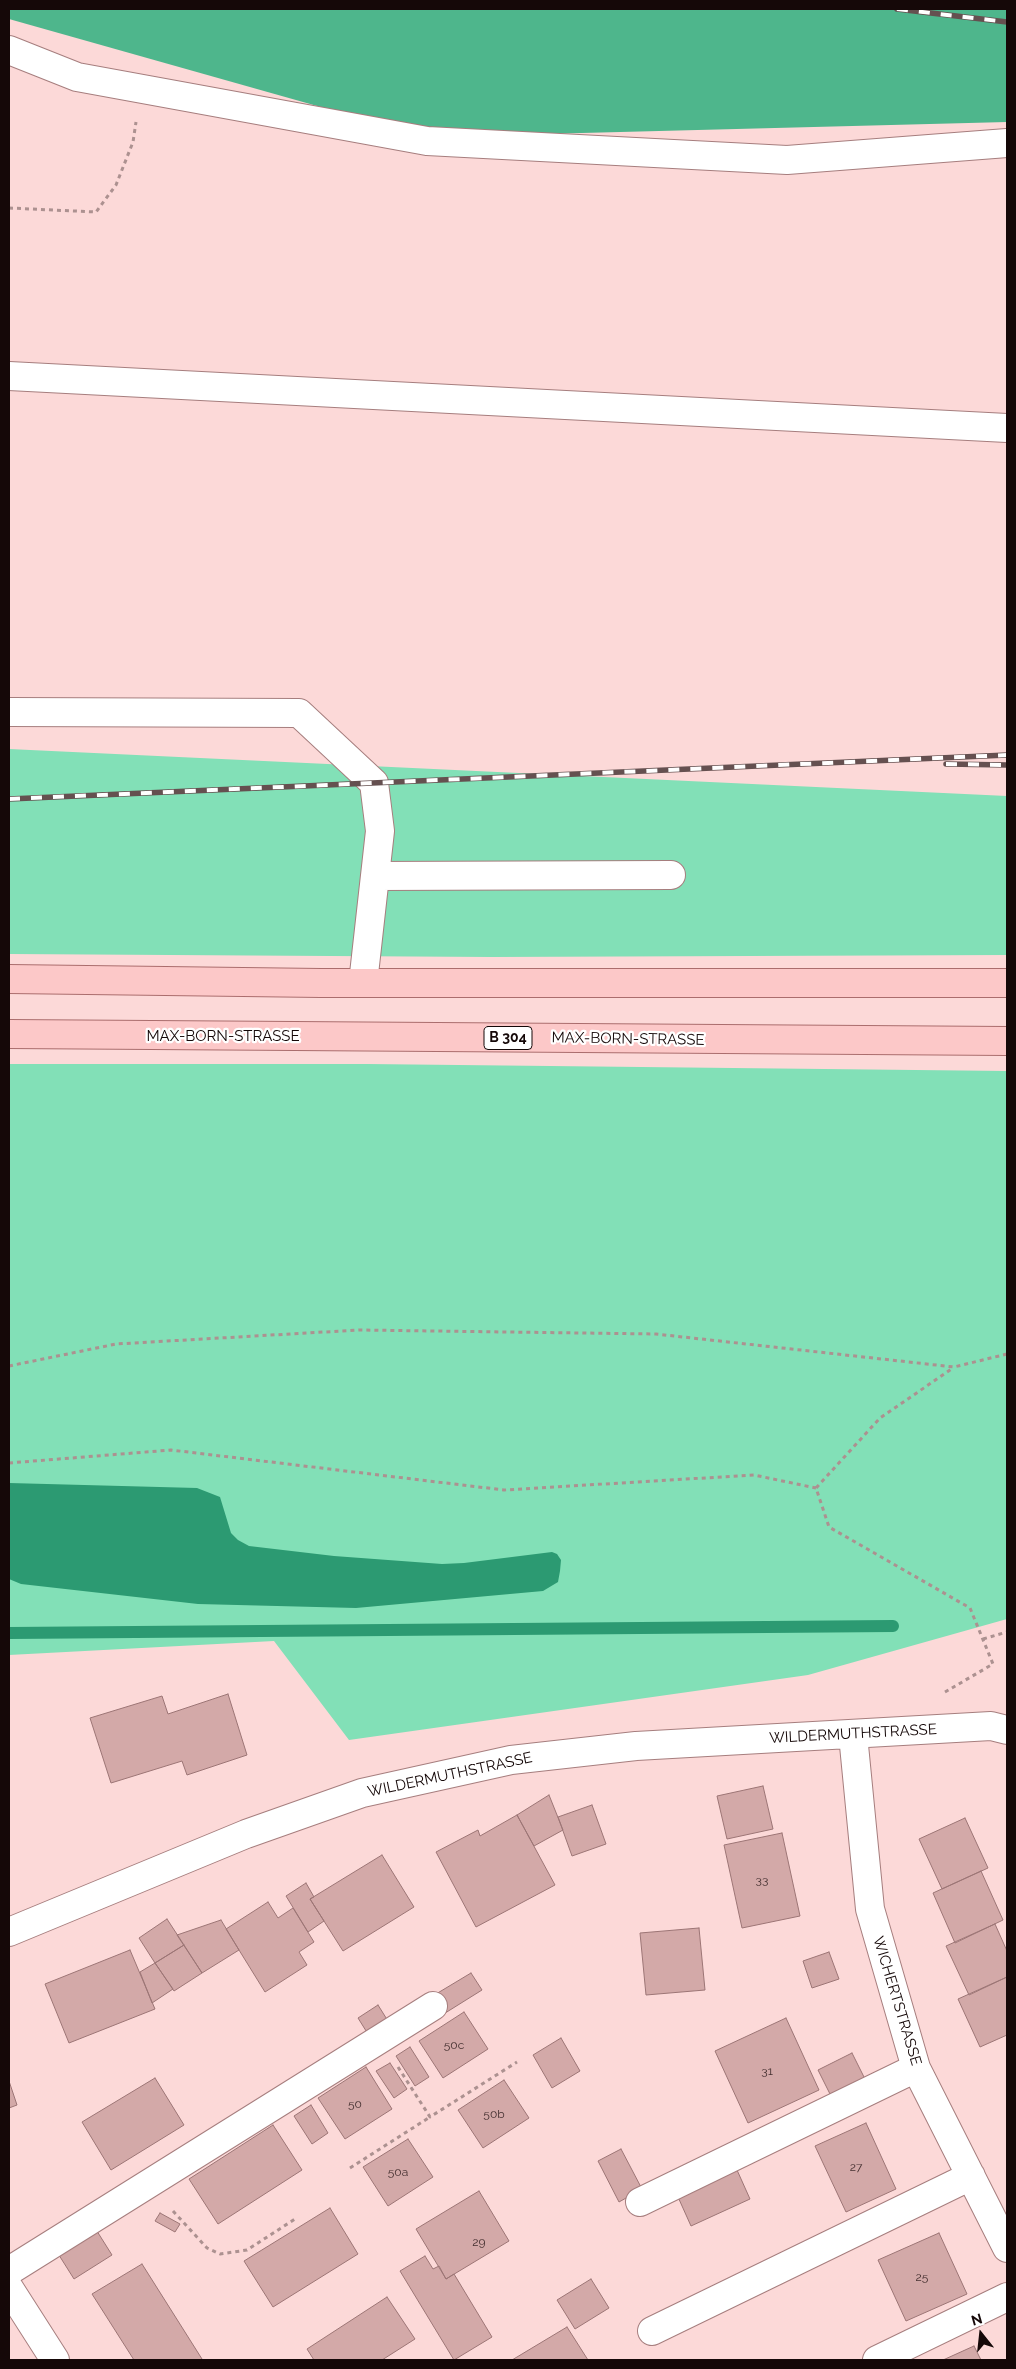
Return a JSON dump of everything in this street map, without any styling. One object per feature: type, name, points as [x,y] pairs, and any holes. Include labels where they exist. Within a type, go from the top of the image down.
[{"type":"main road","points":[[9,979],[363,983],[1007,983]]},
{"type":"main road","name":"MAX-BORN-STRASSE","points":[[9,1034],[1007,1041]]},
{"type":"street","points":[[9,50],[77,77],[427,141],[787,160],[1007,142]]},
{"type":"street","points":[[9,376],[1007,428]]},
{"type":"street","points":[[9,712],[299,713],[374,782],[380,832],[363,983]]},
{"type":"street","points":[[375,876],[670,875]]},
{"type":"street","name":"WILDERMUTHSTRASSE","points":[[9,1932],[246,1834],[362,1793],[511,1760],[636,1746],[991,1726],[1007,1730]]},
{"type":"street","name":"WICHERTSTRASSE","points":[[853,1735],[870,1909],[916,2068],[1007,2248]]},
{"type":"street","points":[[9,2271],[433,2006]]},
{"type":"street","points":[[640,2202],[916,2068]]},
{"type":"street","points":[[652,2331],[971,2176]]},
{"type":"street","points":[[9,2288],[55,2360]]},
{"type":"street","points":[[877,2360],[1007,2297]]},
{"type":"path","points":[[9,208],[96,212],[116,185],[133,142],[141,89]]},
{"type":"path","points":[[9,1366],[116,1344],[359,1330],[656,1334],[954,1367],[1007,1354]]},
{"type":"path","points":[[816,1488],[880,1418],[954,1367]]},
{"type":"path","points":[[9,1463],[171,1450],[504,1490],[754,1475],[816,1488]]},
{"type":"path","points":[[816,1488],[829,1527],[970,1608],[993,1664],[937,1696]]},
{"type":"path","points":[[983,1639],[1007,1632]]},
{"type":"path","points":[[380,2039],[430,2117]]},
{"type":"path","points":[[350,2168],[517,2062]]},
{"type":"path","points":[[143,2187],[158,2204],[175,2212],[207,2248],[220,2254],[247,2250],[295,2219]]},
{"type":"shaded area","points":[[9,9],[1007,9],[1007,122],[427,137],[9,19]]},
{"type":"shaded area","points":[[9,749],[1007,796],[1007,955],[492,957],[9,954]]},
{"type":"shaded area","points":[[9,1064],[367,1064],[1007,1071],[1007,1619],[808,1675],[349,1740],[274,1641],[9,1655]]},
{"type":"shaded area","points":[[9,1483],[197,1488],[220,1497],[231,1533],[238,1540],[249,1546],[334,1556],[442,1564],[552,1552],[557,1554],[561,1560],[560,1571],[558,1582],[543,1591],[356,1608],[198,1604],[21,1584],[9,1579]]},
{"type":"building","points":[[228,1694],[247,1755],[187,1775],[182,1761],[111,1783],[90,1718],[162,1696],[168,1714]]},
{"type":"building","points":[[763,1786],[773,1829],[727,1839],[717,1796]]},
{"type":"building","points":[[549,1795],[563,1830],[534,1846],[517,1815]]},
{"type":"building","points":[[592,1805],[606,1844],[572,1856],[558,1817]]},
{"type":"building","points":[[517,1815],[555,1885],[476,1927],[436,1852],[478,1830],[480,1836]]},
{"type":"building","points":[[965,1818],[988,1868],[942,1889],[919,1839]]},
{"type":"building","points":[[782,1833],[800,1916],[742,1928],[724,1845]]},
{"type":"building","points":[[382,1855],[414,1907],[343,1951],[310,1899]]},
{"type":"building","points":[[981,1871],[1003,1920],[955,1943],[933,1893]]},
{"type":"building","points":[[306,1883],[314,1897],[310,1899],[324,1921],[308,1932],[286,1896]]},
{"type":"building","points":[[268,1902],[278,1918],[293,1908],[314,1942],[299,1952],[307,1965],[265,1992],[226,1929]]},
{"type":"building","points":[[167,1919],[184,1945],[155,1963],[139,1938]]},
{"type":"building","points":[[221,1920],[239,1950],[202,1973],[177,1935]]},
{"type":"building","points":[[995,1924],[1007,1951],[1007,1977],[969,1995],[946,1946]]},
{"type":"building","points":[[699,1928],[705,1990],[646,1995],[640,1933]]},
{"type":"building","points":[[184,1945],[202,1973],[174,1991],[155,1963]]},
{"type":"building","points":[[130,1950],[155,2009],[69,2043],[45,1984]]},
{"type":"building","points":[[829,1952],[839,1979],[812,1988],[803,1961]]},
{"type":"building","points":[[155,1963],[173,1989],[152,2003],[140,1972]]},
{"type":"building","points":[[471,1973],[482,1990],[442,2015],[431,1997]]},
{"type":"building","points":[[1007,1977],[1007,2035],[980,2047],[958,1999]]},
{"type":"building","points":[[378,2005],[388,2021],[368,2034],[358,2018]]},
{"type":"building","points":[[464,2012],[488,2049],[443,2078],[419,2041]]},
{"type":"building","points":[[786,2018],[819,2090],[748,2123],[715,2051]]},
{"type":"building","points":[[561,2038],[580,2071],[552,2088],[533,2055]]},
{"type":"building","points":[[410,2047],[429,2077],[415,2086],[396,2056]]},
{"type":"building","points":[[852,2053],[868,2085],[834,2102],[818,2070]]},
{"type":"building","points":[[390,2063],[407,2089],[394,2098],[376,2071]]},
{"type":"building","points":[[366,2067],[392,2109],[345,2139],[318,2098]]},
{"type":"building","points":[[155,2078],[184,2125],[111,2170],[82,2122]]},
{"type":"building","points":[[504,2080],[529,2118],[483,2148],[458,2110]]},
{"type":"building","points":[[9,2081],[17,2105],[9,2108]]},
{"type":"building","points":[[311,2105],[328,2133],[312,2144],[294,2116]]},
{"type":"building","points":[[866,2123],[896,2189],[846,2212],[815,2146]]},
{"type":"building","points":[[273,2125],[302,2170],[218,2224],[189,2179]]},
{"type":"building","points":[[408,2139],[433,2177],[388,2206],[363,2167]]},
{"type":"building","points":[[621,2149],[642,2189],[619,2202],[598,2161]]},
{"type":"building","points":[[737,2170],[750,2199],[691,2226],[678,2197]]},
{"type":"building","points":[[479,2191],[509,2241],[446,2279],[416,2229]]},
{"type":"building","points":[[330,2208],[358,2254],[273,2307],[244,2261]]},
{"type":"building","points":[[160,2213],[180,2224],[175,2232],[155,2221]]},
{"type":"building","points":[[95,2228],[112,2255],[74,2279],[57,2252]]},
{"type":"building","points":[[939,2233],[967,2294],[906,2321],[878,2260]]},
{"type":"building","points":[[425,2256],[433,2269],[439,2266],[446,2279],[454,2274],[492,2337],[454,2360],[400,2271]]},
{"type":"building","points":[[142,2264],[202,2359],[134,2360],[92,2294]]},
{"type":"building","points":[[591,2279],[609,2308],[575,2329],[557,2300]]},
{"type":"building","points":[[387,2297],[415,2339],[382,2360],[314,2360],[307,2349]]},
{"type":"building","points":[[567,2327],[588,2360],[512,2360]]},
{"type":"building","points":[[974,2346],[981,2360],[943,2360]]},
{"type":"waterway","points":[[9,1633],[893,1626]]},
{"type":"railway","points":[[897,9],[1007,22]]},
{"type":"railway","points":[[9,799],[1007,755]]},
{"type":"railway","points":[[946,764],[1007,765]]}]
